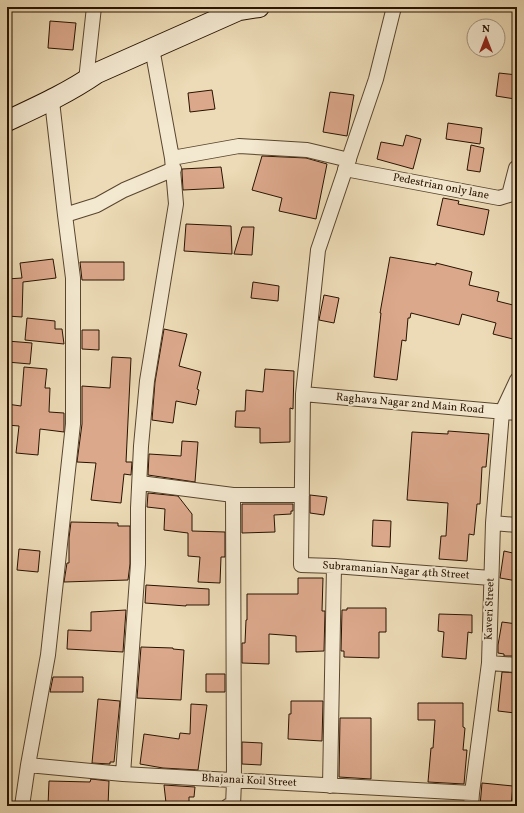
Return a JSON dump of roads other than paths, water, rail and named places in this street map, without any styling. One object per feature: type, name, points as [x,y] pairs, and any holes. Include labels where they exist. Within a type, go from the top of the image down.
[{"type":"street","points":[[86,80],[94,7]]},
{"type":"street","points":[[7,121],[52,100],[97,73],[152,48],[239,10],[259,7]]},
{"type":"street","points":[[140,483],[233,494],[302,495],[303,394],[318,250],[376,79],[394,7]]},
{"type":"street","points":[[123,774],[138,564],[141,446],[147,381],[176,204],[173,164],[152,48]]},
{"type":"street","points":[[22,806],[48,655],[73,424],[73,278],[52,100]]},
{"type":"street","points":[[65,216],[97,205],[173,164],[239,146],[307,150],[347,164]]},
{"type":"street","name":"Pedestrian only lane","points":[[347,164],[499,198],[508,195],[516,168]]},
{"type":"street","points":[[502,412],[517,380]]},
{"type":"street","name":"Raghava Nagar 2nd Main Road","points":[[303,394],[517,413]]},
{"type":"street","name":"Kaveri Street","points":[[471,800],[488,663],[493,523],[502,412]]},
{"type":"street","points":[[228,806],[233,806],[234,780],[233,494]]},
{"type":"street","name":"Subramanian Nagar 4th Street","points":[[302,495],[302,565],[491,578]]},
{"type":"street","points":[[493,523],[517,525]]},
{"type":"street","points":[[330,786],[334,566]]},
{"type":"street","points":[[488,663],[517,665]]},
{"type":"street","name":"Bhajanai Koil Street","points":[[28,765],[123,774],[330,786],[471,800]]}]
